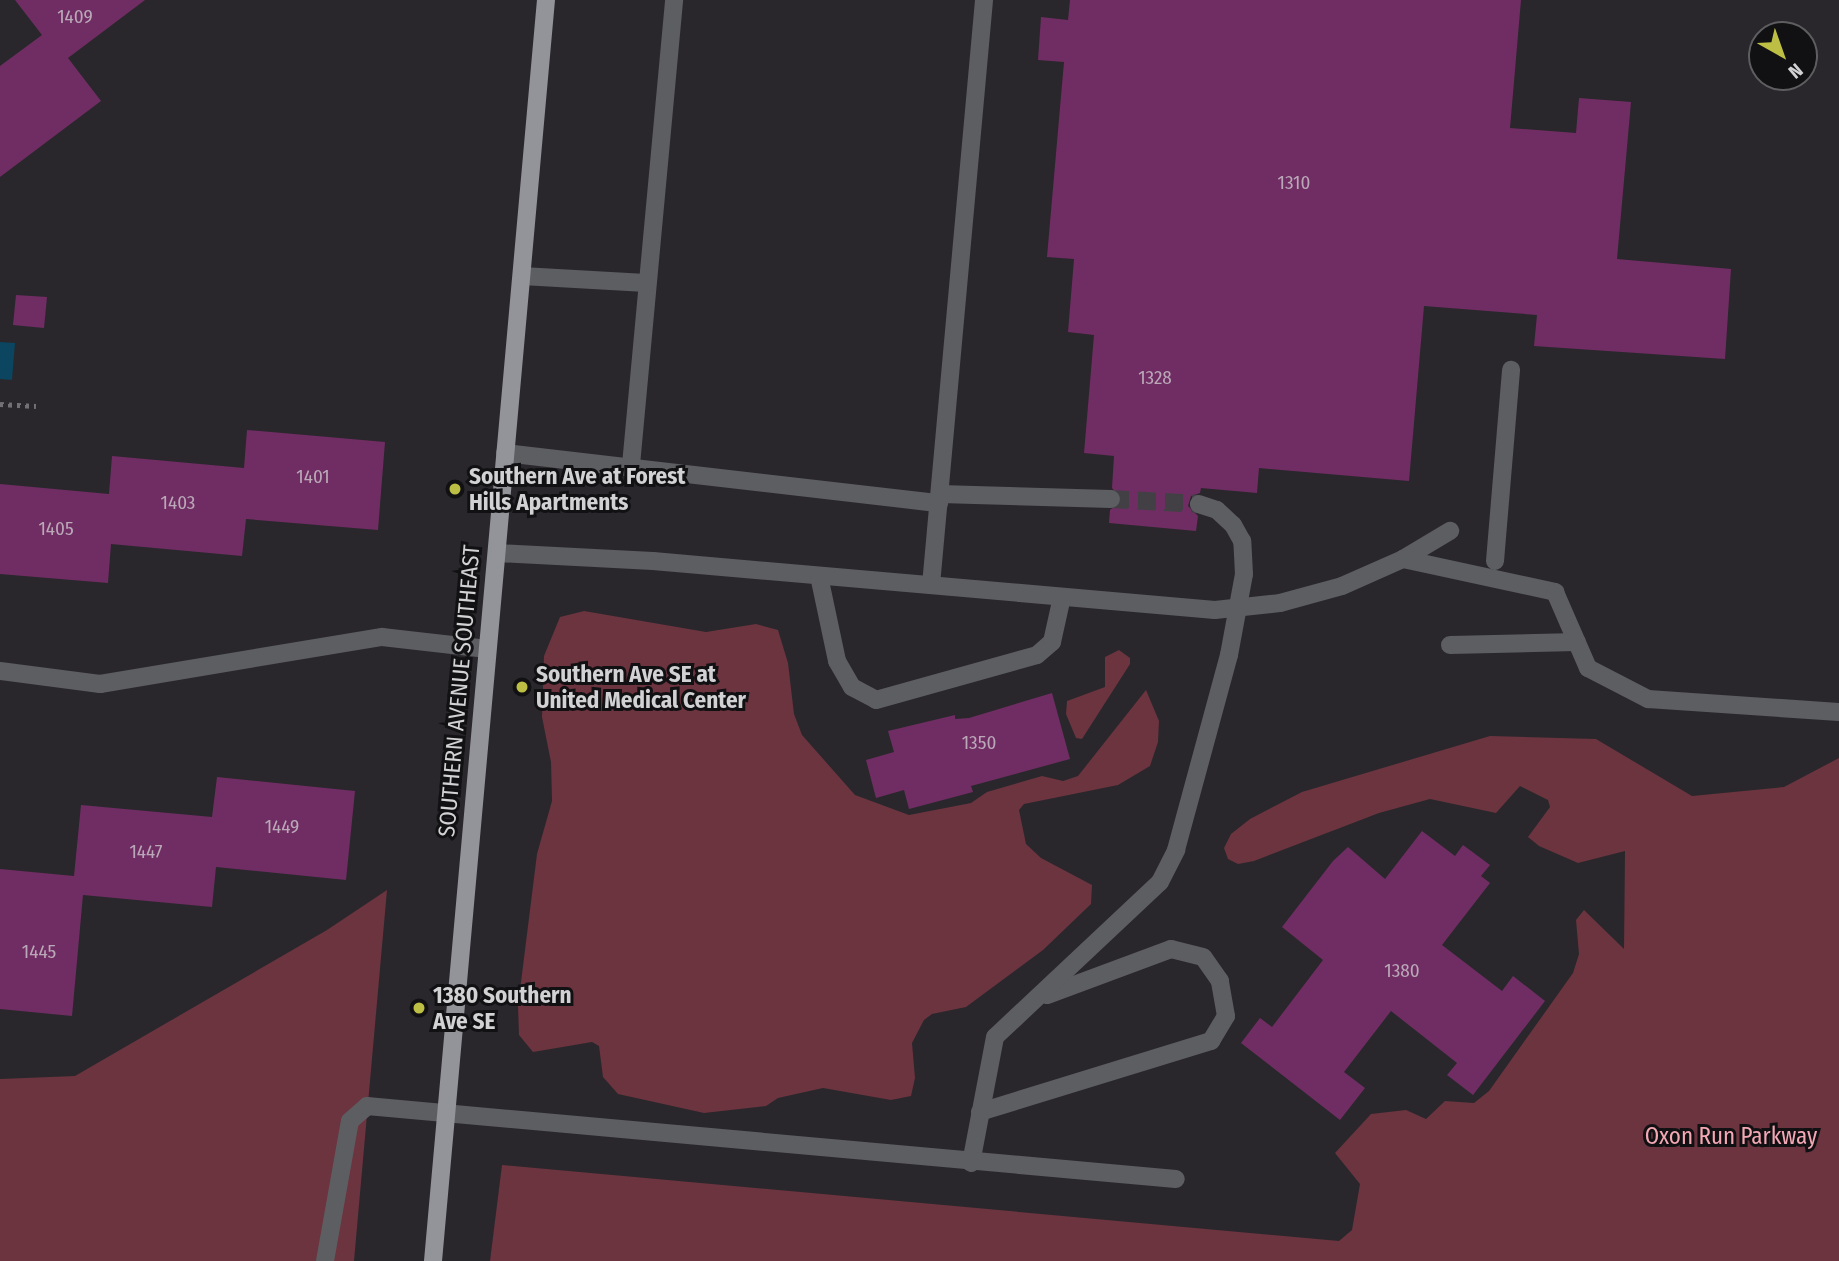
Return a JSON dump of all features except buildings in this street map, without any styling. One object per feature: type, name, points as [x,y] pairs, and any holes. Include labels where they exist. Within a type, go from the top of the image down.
[{"type":"main road","name":"SOUTHERN AVENUE SOUTHEAST","points":[[433,1261],[546,0]]},
{"type":"lane","points":[[632,465],[646,283],[674,0]]},
{"type":"lane","points":[[931,585],[984,0]]},
{"type":"lane","points":[[522,276],[646,283]]},
{"type":"lane","points":[[1495,561],[1511,370]]},
{"type":"lane","points":[[505,453],[939,498],[1111,499]]},
{"type":"lane","points":[[971,1163],[995,1037],[1160,882],[1177,850],[1244,574],[1242,541],[1217,510],[1199,504]]},
{"type":"lane","points":[[497,553],[819,576],[1215,610],[1280,603],[1342,586],[1403,559],[1450,531]]},
{"type":"lane","points":[[1403,559],[1555,592],[1588,668],[1648,699],[1839,712]]},
{"type":"lane","points":[[819,576],[837,661],[852,687],[876,700],[1037,655],[1052,642],[1062,597]]},
{"type":"lane","points":[[0,671],[100,684],[382,636],[487,649]]},
{"type":"lane","points":[[1450,645],[1577,642]]},
{"type":"lane","points":[[979,1112],[1211,1041],[1226,1016],[1220,981],[1203,957],[1171,949],[1037,998]]},
{"type":"lane","points":[[325,1261],[350,1121],[367,1106],[446,1111],[971,1163],[1176,1180]]},
{"type":"path","points":[[0,404],[36,406]]},
{"type":"green space","points":[[584,611],[706,632],[756,624],[778,630],[788,663],[794,714],[802,735],[855,795],[909,815],[971,803],[987,792],[1042,776],[1063,781],[1078,776],[1146,690],[1159,721],[1158,742],[1150,766],[1118,785],[1024,804],[1019,810],[1026,844],[1041,858],[1092,885],[1091,904],[1043,950],[966,1007],[932,1014],[924,1020],[912,1043],[915,1078],[911,1096],[891,1100],[823,1088],[778,1098],[766,1106],[704,1113],[618,1094],[603,1077],[599,1046],[592,1042],[533,1052],[519,1035],[518,1006],[537,854],[552,801],[551,762],[542,717],[544,656],[560,617]]},
{"type":"green space","points":[[1119,650],[1130,658],[1130,664],[1082,739],[1076,738],[1066,714],[1067,701],[1105,687],[1105,657]]},
{"type":"green space","name":"Oxon Run Parkway","points":[[1490,736],[1596,739],[1692,796],[1784,787],[1839,758],[1839,1261],[490,1261],[502,1165],[1339,1241],[1352,1230],[1360,1184],[1335,1153],[1371,1114],[1406,1110],[1426,1119],[1445,1101],[1474,1103],[1489,1091],[1573,973],[1579,954],[1576,920],[1584,910],[1624,949],[1625,851],[1578,863],[1539,846],[1528,837],[1550,807],[1548,800],[1520,786],[1496,813],[1430,799],[1379,813],[1254,861],[1238,864],[1228,859],[1224,848],[1231,834],[1250,819],[1302,792]]},
{"type":"green space","points":[[387,890],[354,1261],[0,1261],[0,1079],[75,1076],[327,930]]},
{"type":"water","points":[[0,342],[15,343],[12,380],[0,379]]},
{"type":"tunnel","points":[[1111,499],[1199,504]]},
{"type":"place","name":"Southern Ave at Forest Hills Apartments","points":[[455,489]]},
{"type":"place","name":"Southern Ave SE at United Medical Center","points":[[522,687]]},
{"type":"place","name":"1380 Southern Ave SE","points":[[419,1008]]}]
